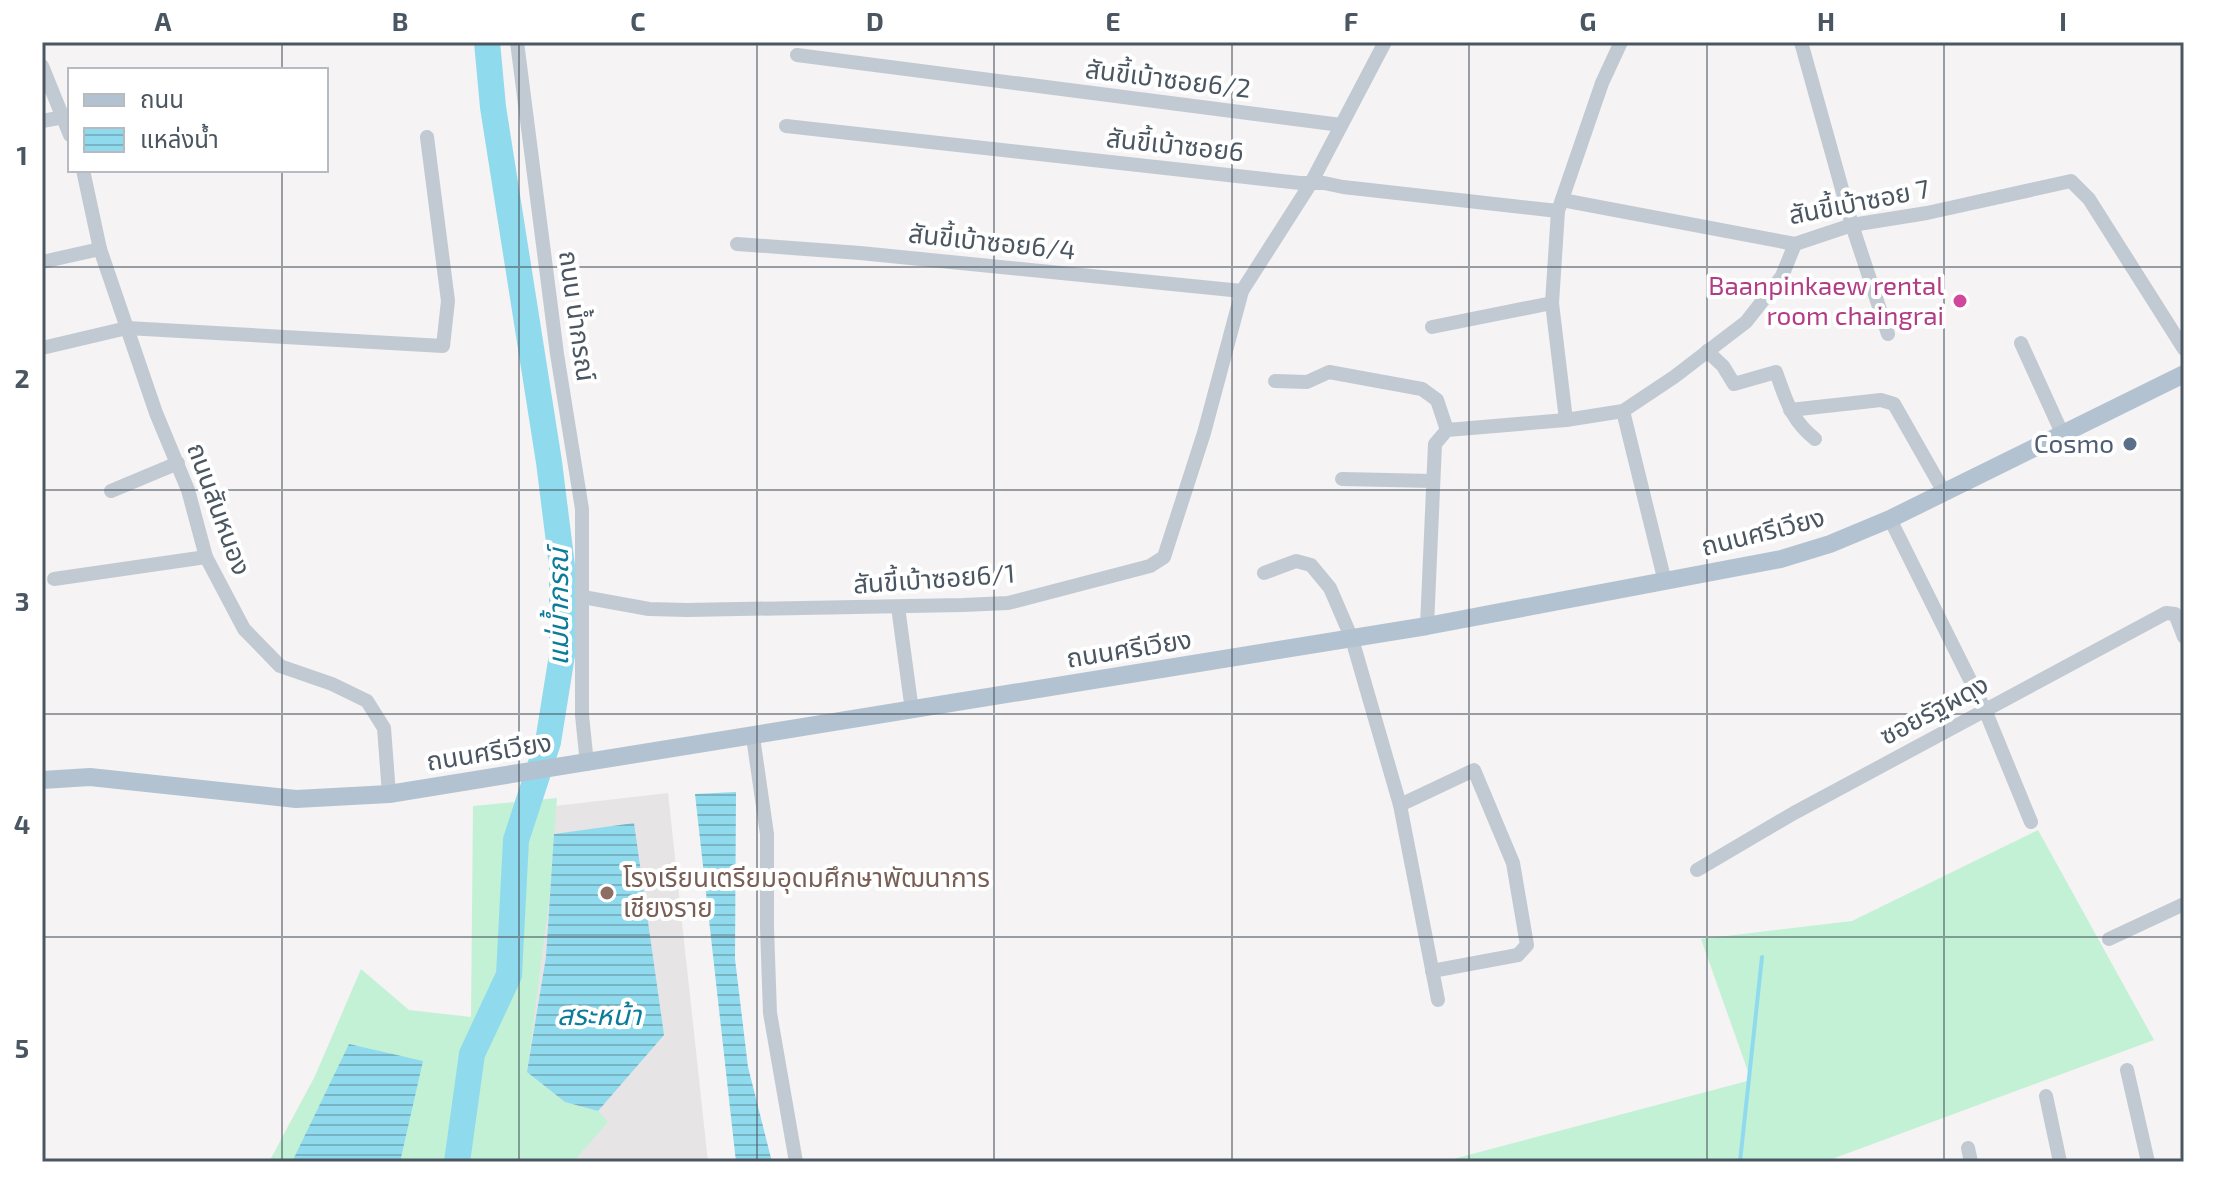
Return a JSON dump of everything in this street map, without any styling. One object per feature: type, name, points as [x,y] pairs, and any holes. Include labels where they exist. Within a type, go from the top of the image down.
[{"type":"main road","name":"ถนนศรีเวียง","points":[[42,780],[90,777],[296,799],[389,794],[1352,639],[1665,582],[1781,559],[1830,544],[1890,519],[2184,374]]},
{"type":"street","name":"ถนน น้ำกรณ์","points":[[517,42],[557,354],[582,509],[582,715],[587,764]]},
{"type":"street","name":"สันขี้เบ้าซอย6/1","points":[[583,597],[657,610],[1008,603],[1150,566],[1164,557],[1204,433],[1242,291],[1311,183],[1385,42]]},
{"type":"street","points":[[1566,420],[1552,303],[1560,206],[1602,83],[1621,42]]},
{"type":"street","points":[[1801,42],[1852,225],[1888,334]]},
{"type":"street","name":"สันขี้เบ้าซอย6/2","points":[[797,55],[1341,125]]},
{"type":"street","points":[[42,66],[68,129]]},
{"type":"street","points":[[42,121],[64,117]]},
{"type":"street","name":"สันขี้เบ้าซอย6","points":[[786,126],[1300,183],[1560,206]]},
{"type":"street","points":[[42,348],[127,328],[443,346],[448,301],[427,137]]},
{"type":"street","name":"ถนนสันหนอง","points":[[83,172],[100,249],[156,413],[188,490],[206,557],[244,629],[280,666],[332,684],[367,701],[384,728],[389,794]]},
{"type":"street","name":"สันขี้เบ้าซอย 7","points":[[1560,206],[1795,244],[1852,225],[1927,213],[2071,181],[2089,199],[2184,349]]},
{"type":"street","name":"สันขี้เบ้าซอย6/4","points":[[737,244],[860,253],[1242,291]]},
{"type":"street","points":[[1427,626],[1435,444],[1447,430],[1566,420],[1623,411],[1746,322],[1782,276],[1795,244]]},
{"type":"street","points":[[42,262],[100,249]]},
{"type":"street","points":[[1432,327],[1552,303]]},
{"type":"street","points":[[2021,343],[2062,433]]},
{"type":"street","points":[[1707,351],[1723,366],[1734,384],[1776,372],[1790,410],[1800,427],[1815,439]]},
{"type":"street","points":[[1275,381],[1307,382],[1329,372],[1422,389],[1437,400],[1447,430]]},
{"type":"street","points":[[1790,410],[1881,400],[1894,404],[1944,492]]},
{"type":"street","points":[[1623,411],[1665,582]]},
{"type":"street","points":[[111,491],[178,463]]},
{"type":"street","points":[[1342,479],[1433,481]]},
{"type":"street","points":[[1890,519],[1985,710],[2031,822]]},
{"type":"street","points":[[54,579],[206,557]]},
{"type":"street","points":[[1264,573],[1296,561],[1311,565],[1330,588],[1352,639],[1400,805],[1438,1000]]},
{"type":"street","points":[[898,607],[912,711]]},
{"type":"street","name":"ซอยรัฐผดุง","points":[[1697,870],[1794,813],[2166,613],[2175,614],[2184,637]]},
{"type":"street","points":[[753,737],[767,834],[770,1013],[796,1162]]},
{"type":"street","points":[[1400,805],[1474,770],[1513,863],[1527,945],[1518,955],[1432,971]]},
{"type":"street","points":[[2109,939],[2184,904]]},
{"type":"street","points":[[2127,1070],[2148,1162]]},
{"type":"street","points":[[2046,1096],[2060,1162]]},
{"type":"shaded area","name":"โรงเรียนเตรียมอุดมศึกษาพัฒนาการ เชียงราย","points":[[668,793],[708,1162],[470,1162],[546,807]]},
{"type":"green space","points":[[557,798],[550,892],[527,1072],[565,1102],[598,1111],[608,1122],[573,1162],[269,1162],[315,1076],[361,969],[409,1010],[471,1017],[473,806]]},
{"type":"green space","points":[[2038,830],[2154,1040],[1824,1162],[1442,1162],[1751,1080],[1701,939],[1852,921]]},
{"type":"water","points":[[736,792],[735,959],[748,1067],[772,1162],[736,1162],[695,794]]},
{"type":"water","name":"สระหน้า","points":[[634,823],[664,1035],[598,1111],[565,1102],[527,1072],[546,957],[554,834]]},
{"type":"water","points":[[349,1044],[423,1061],[400,1162],[292,1162]]},
{"type":"waterway","name":"แม่น้ำกรณ์","points":[[457,1162],[472,1054],[509,975],[516,840],[548,742],[562,655],[562,566],[549,462],[493,107],[487,42]]},
{"type":"waterway","points":[[1740,1162],[1762,957]]},
{"type":"place","name":"Baanpinkaew rental room chaingrai","points":[[1960,301]]},
{"type":"place","name":"Cosmo","points":[[2130,444]]},
{"type":"place","name":"โรงเรียนเตรียมอุดมศึกษาพัฒนาการ เชียงราย","points":[[607,893]]}]
